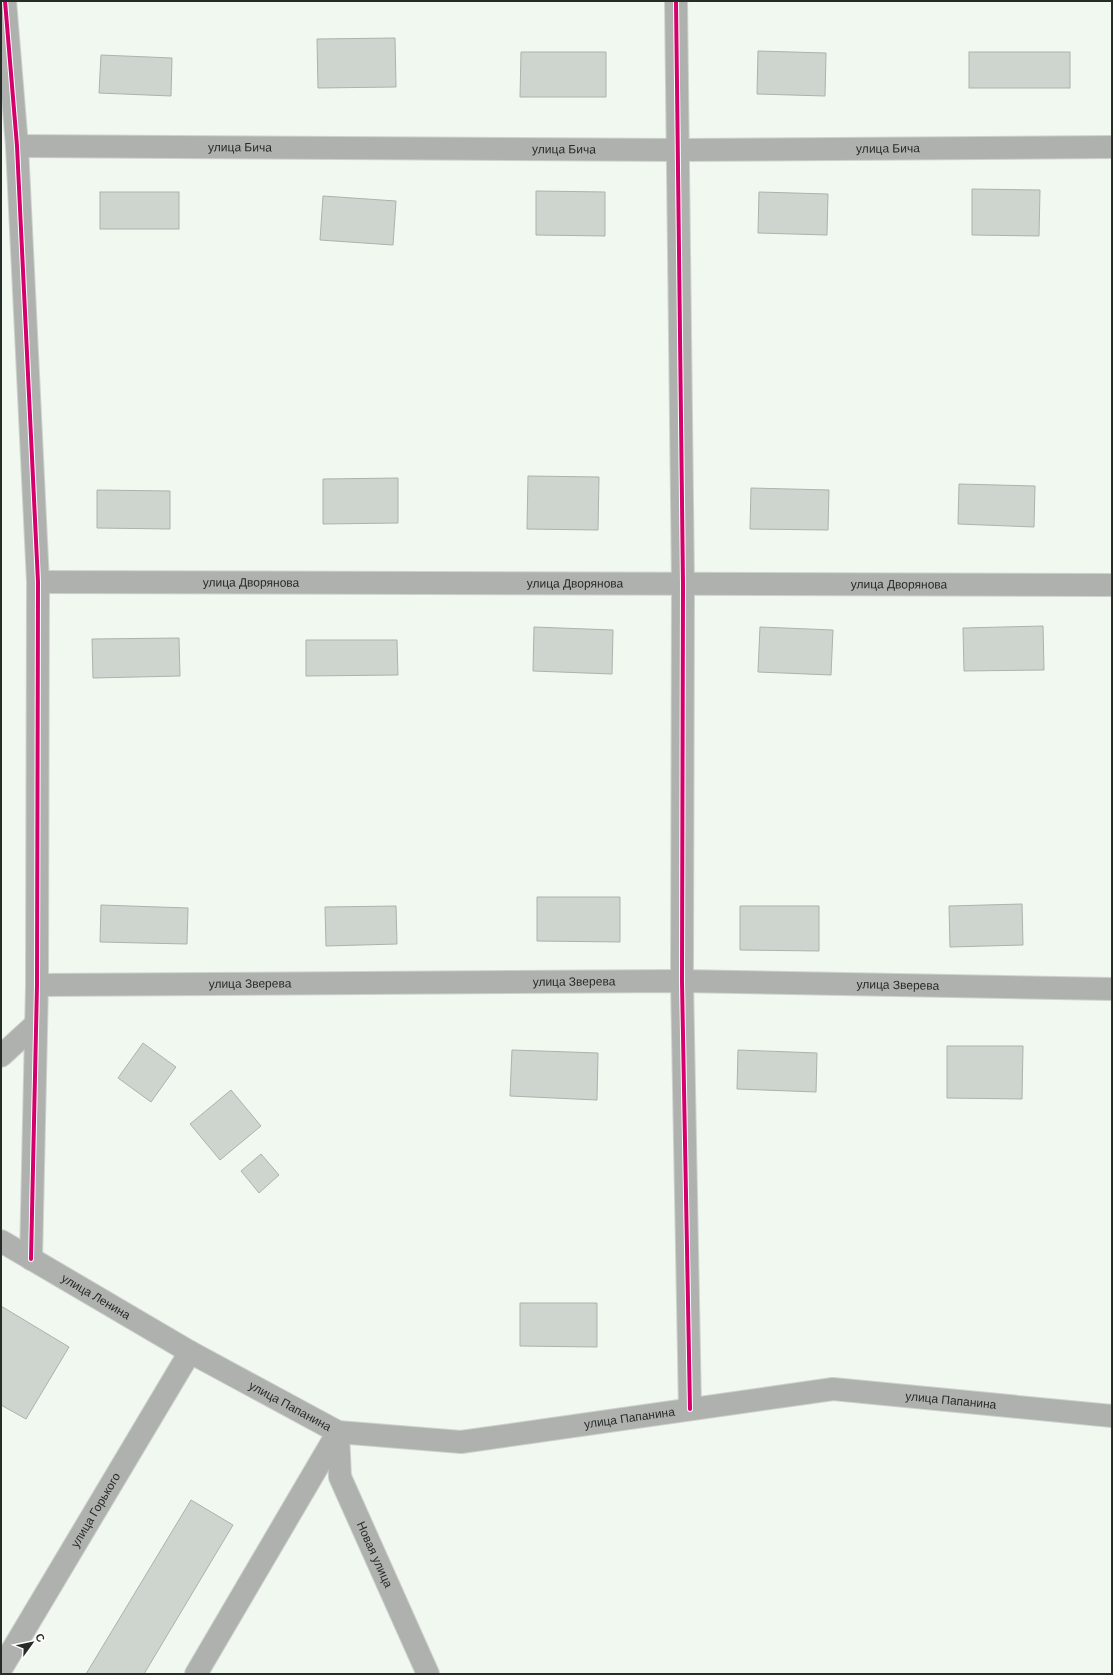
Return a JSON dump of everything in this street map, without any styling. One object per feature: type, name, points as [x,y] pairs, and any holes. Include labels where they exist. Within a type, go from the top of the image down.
[{"type":"street","points":[[5,1],[16,146],[38,582],[37,985],[31,1259]]},
{"type":"street","points":[[676,1],[679,150],[683,584],[682,981],[690,1409]]},
{"type":"street","name":"улица Бича","points":[[16,146],[679,150],[1112,147]]},
{"type":"street","name":"улица Дворянова","points":[[38,582],[1112,585]]},
{"type":"street","name":"улица Зверева","points":[[37,985],[682,981],[1112,989]]},
{"type":"street","points":[[1,1056],[36,1024]]},
{"type":"street","name":"улица Ленина","points":[[1,1241],[190,1352]]},
{"type":"street","name":"улица Папанина","points":[[190,1352],[338,1432],[461,1442],[833,1389],[1112,1416]]},
{"type":"street","name":"улица Горького","points":[[1,1669],[190,1352]]},
{"type":"street","points":[[196,1674],[338,1432]]},
{"type":"street","name":"Новая улица","points":[[338,1432],[340,1477],[428,1674]]},
{"type":"building","points":[[395,38],[396,87],[318,88],[317,39]]},
{"type":"building","points":[[758,51],[826,53],[825,96],[757,94]]},
{"type":"building","points":[[521,52],[606,52],[606,97],[520,97]]},
{"type":"building","points":[[969,52],[1070,52],[1070,88],[969,88]]},
{"type":"building","points":[[101,55],[172,58],[171,96],[99,93]]},
{"type":"building","points":[[972,189],[1040,190],[1039,236],[972,235]]},
{"type":"building","points":[[536,191],[605,192],[605,236],[536,235]]},
{"type":"building","points":[[100,192],[179,192],[179,229],[100,229]]},
{"type":"building","points":[[759,192],[828,194],[827,235],[758,233]]},
{"type":"building","points":[[323,196],[396,201],[393,245],[320,240]]},
{"type":"building","points":[[528,476],[599,477],[598,530],[527,529]]},
{"type":"building","points":[[398,478],[398,523],[323,524],[323,479]]},
{"type":"building","points":[[959,484],[1035,486],[1034,527],[958,524]]},
{"type":"building","points":[[751,488],[829,490],[828,530],[750,529]]},
{"type":"building","points":[[97,490],[170,491],[170,529],[97,528]]},
{"type":"building","points":[[1043,626],[1044,670],[964,671],[963,628]]},
{"type":"building","points":[[534,627],[613,630],[612,674],[533,671]]},
{"type":"building","points":[[760,627],[833,630],[831,675],[758,672]]},
{"type":"building","points":[[179,638],[180,676],[93,678],[92,639]]},
{"type":"building","points":[[306,640],[397,640],[398,675],[306,676]]},
{"type":"building","points":[[537,897],[620,897],[620,942],[537,941]]},
{"type":"building","points":[[1022,904],[1023,945],[950,947],[949,906]]},
{"type":"building","points":[[101,905],[188,908],[187,944],[100,942]]},
{"type":"building","points":[[396,906],[397,944],[326,946],[325,907]]},
{"type":"building","points":[[740,906],[819,906],[819,951],[740,950]]},
{"type":"building","points":[[143,1043],[176,1067],[151,1102],[118,1078]]},
{"type":"building","points":[[947,1046],[1023,1046],[1022,1099],[947,1098]]},
{"type":"building","points":[[512,1050],[598,1053],[597,1100],[510,1096]]},
{"type":"building","points":[[738,1050],[817,1053],[816,1092],[737,1089]]},
{"type":"building","points":[[231,1090],[261,1126],[220,1160],[190,1124]]},
{"type":"building","points":[[261,1154],[279,1175],[259,1193],[241,1171]]},
{"type":"building","points":[[520,1303],[597,1303],[597,1347],[520,1346]]},
{"type":"building","points":[[1,1306],[69,1347],[26,1419],[1,1405]]},
{"type":"building","points":[[191,1500],[233,1525],[144,1674],[86,1674]]},
{"type":"cycle path","points":[[5,1],[17,146],[38,582],[37,985],[31,1259]]},
{"type":"cycle path","points":[[676,1],[683,584],[682,981],[690,1409]]}]
